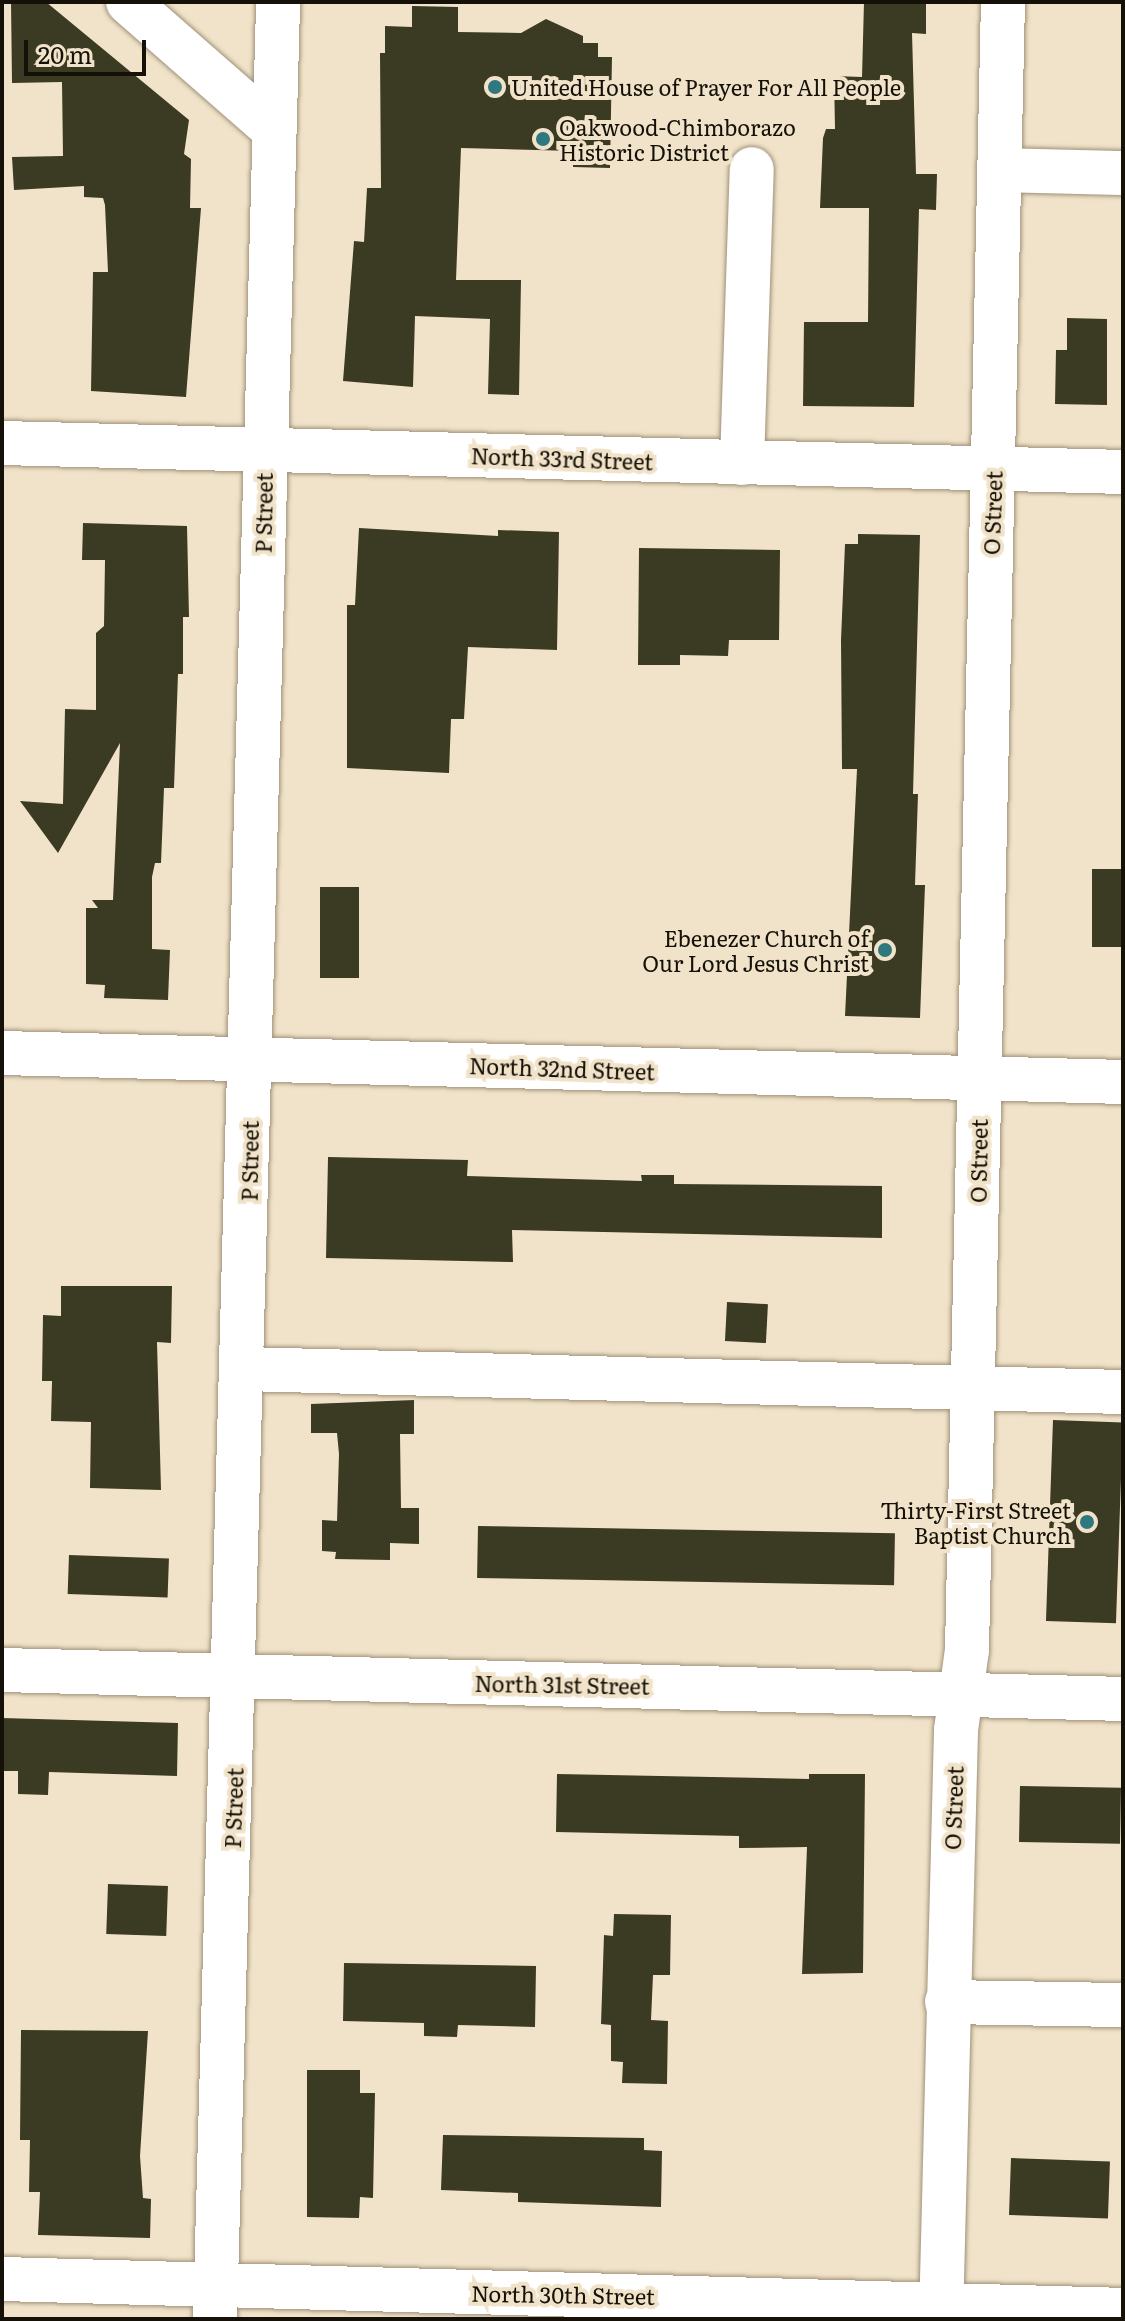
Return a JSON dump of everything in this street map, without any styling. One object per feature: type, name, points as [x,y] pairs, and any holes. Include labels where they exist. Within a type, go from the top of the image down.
[{"type":"street","points":[[128,2],[271,127]]},
{"type":"street","name":"P Street","points":[[216,2303],[237,1676],[271,127],[278,2]]},
{"type":"street","name":"O Street","points":[[941,2313],[947,2002],[973,1388],[1003,2]]},
{"type":"street","points":[[742,463],[752,169]]},
{"type":"street","points":[[1000,170],[1123,173]]},
{"type":"street","name":"North 33rd Street","points":[[2,443],[1123,472]]},
{"type":"street","name":"North 32nd Street","points":[[2,1053],[1123,1082]]},
{"type":"street","points":[[244,1369],[1123,1392]]},
{"type":"street","name":"North 31st Street","points":[[2,1670],[1123,1699]]},
{"type":"street","points":[[947,2002],[1123,2005]]},
{"type":"street","name":"North 30th Street","points":[[2,2279],[216,2303],[941,2313],[1123,2310]]},
{"type":"building","points":[[11,2],[46,2],[189,120],[184,154],[191,159],[190,208],[201,208],[186,397],[91,391],[93,272],[108,272],[105,205],[103,198],[84,197],[84,186],[14,190],[12,157],[63,156],[62,82],[12,83]]},
{"type":"building","points":[[864,2],[926,2],[926,34],[912,33],[916,174],[937,174],[936,210],[919,209],[914,407],[803,406],[804,322],[868,322],[869,208],[820,208],[823,138],[826,129],[835,129],[834,76],[862,77]]},
{"type":"building","points":[[412,6],[458,7],[458,32],[521,33],[546,19],[583,36],[583,43],[598,43],[598,57],[612,57],[610,168],[573,167],[573,151],[461,148],[456,280],[521,280],[519,395],[488,394],[490,319],[415,316],[413,387],[343,381],[354,241],[364,242],[367,188],[381,188],[380,53],[385,53],[385,26],[412,27]]},
{"type":"building","points":[[1067,318],[1107,319],[1107,405],[1055,404],[1056,350],[1067,350]]},
{"type":"building","points":[[83,523],[187,526],[189,617],[183,617],[183,674],[178,674],[174,788],[164,788],[161,863],[155,863],[152,877],[152,949],[170,950],[168,1000],[104,998],[105,985],[86,984],[86,908],[98,908],[92,900],[113,900],[120,743],[58,853],[20,801],[63,804],[65,709],[96,710],[96,633],[104,626],[105,560],[82,560]]},
{"type":"building","points":[[359,528],[498,536],[498,530],[559,532],[557,650],[468,647],[464,719],[451,719],[449,773],[347,768],[347,605],[355,605]]},
{"type":"building","points":[[858,534],[920,535],[913,794],[918,794],[915,885],[925,885],[920,1018],[845,1016],[857,769],[842,769],[841,640],[845,544],[858,544]]},
{"type":"building","points":[[639,548],[780,550],[779,640],[729,640],[728,656],[680,655],[680,665],[638,665]]},
{"type":"building","points":[[1092,869],[1123,869],[1123,947],[1092,947]]},
{"type":"building","points":[[320,887],[359,887],[359,978],[320,978]]},
{"type":"building","points":[[328,1157],[468,1160],[467,1176],[642,1181],[641,1175],[674,1175],[674,1184],[882,1186],[882,1238],[512,1230],[513,1262],[326,1258]]},
{"type":"building","points":[[61,1286],[172,1286],[171,1343],[157,1342],[161,1490],[90,1488],[91,1422],[51,1421],[52,1381],[42,1381],[43,1315],[61,1316]]},
{"type":"building","points":[[727,1302],[768,1304],[766,1343],[725,1341]]},
{"type":"building","points":[[414,1400],[414,1434],[400,1434],[401,1508],[419,1508],[419,1544],[390,1543],[390,1560],[335,1559],[336,1552],[322,1551],[322,1520],[337,1521],[337,1433],[311,1433],[311,1404]]},
{"type":"building","name":"Thirty-First Street Baptist Church","points":[[1053,1420],[1123,1422],[1116,1623],[1046,1621]]},
{"type":"building","points":[[478,1526],[895,1533],[894,1585],[477,1578]]},
{"type":"building","points":[[69,1555],[169,1558],[168,1597],[68,1594]]},
{"type":"building","points":[[2,1718],[178,1723],[177,1776],[49,1772],[48,1795],[18,1794],[18,1771],[2,1771]]},
{"type":"building","points":[[557,1774],[809,1779],[809,1774],[865,1774],[863,1973],[802,1974],[807,1847],[739,1848],[739,1836],[556,1832]]},
{"type":"building","points":[[1020,1786],[1121,1788],[1120,1844],[1019,1842]]},
{"type":"building","points":[[108,1884],[168,1886],[166,1936],[106,1934]]},
{"type":"building","points":[[614,1914],[671,1915],[670,1975],[653,1975],[651,2020],[668,2021],[667,2084],[622,2083],[623,2062],[611,2061],[611,2025],[601,2024],[604,1935],[613,1936]]},
{"type":"building","points":[[344,1963],[536,1966],[535,2027],[458,2025],[457,2037],[424,2036],[424,2023],[343,2021]]},
{"type":"building","points":[[21,2030],[148,2031],[140,2156],[143,2198],[151,2199],[150,2238],[38,2235],[40,2192],[29,2192],[30,2140],[20,2140]]},
{"type":"building","points":[[307,2070],[360,2070],[360,2093],[375,2093],[373,2198],[360,2197],[359,2218],[307,2217]]},
{"type":"building","points":[[443,2135],[644,2138],[644,2150],[662,2151],[661,2207],[518,2202],[518,2193],[441,2190]]},
{"type":"building","points":[[1011,2158],[1110,2161],[1108,2218],[1009,2215]]},
{"type":"place","name":"United House of Prayer For All People","points":[[495,87]]},
{"type":"place","name":"Oakwood-Chimborazo Historic District","points":[[543,139]]},
{"type":"place","name":"Ebenezer Church of Our Lord Jesus Christ","points":[[885,950]]},
{"type":"place","name":"Thirty-First Street Baptist Church","points":[[1087,1522]]}]
